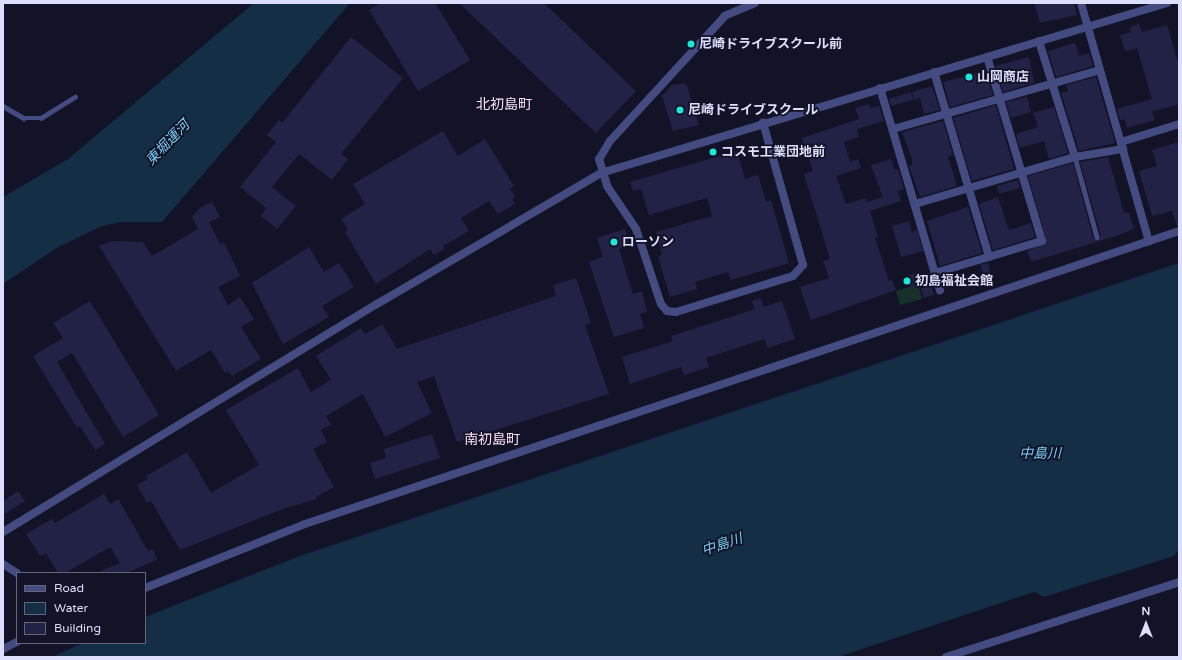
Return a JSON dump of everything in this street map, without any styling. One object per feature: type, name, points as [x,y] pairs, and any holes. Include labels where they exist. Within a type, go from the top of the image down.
[{"type":"street","points":[[755,3],[725,16],[610,141],[599,159],[601,173],[636,228],[660,304],[668,311],[676,312],[793,276],[800,272],[803,258],[763,123]]},
{"type":"street","points":[[1081,3],[1149,241]]},
{"type":"street","points":[[3,532],[377,304],[601,173],[763,123],[1167,3]]},
{"type":"street","points":[[1039,42],[1075,157]]},
{"type":"street","points":[[935,273],[1042,241],[987,57]]},
{"type":"street","points":[[892,129],[948,115],[1100,70]]},
{"type":"street","points":[[934,72],[989,257]]},
{"type":"street","points":[[880,88],[940,290]]},
{"type":"street","points":[[915,204],[1022,171],[1122,146],[1179,124]]},
{"type":"street","points":[[146,588],[305,524],[1179,231]]},
{"type":"street","points":[[3,564],[16,572]]},
{"type":"street","points":[[946,657],[1179,582]]},
{"type":"street","points":[[3,649],[16,642]]},
{"type":"lane","points":[[3,106],[24,118],[41,118],[75,97]]},
{"type":"lane","points":[[1075,157],[1097,238]]},
{"type":"green space","points":[[929,281],[919,287],[922,299],[900,305],[896,291]]},
{"type":"water","name":"東堀運河","points":[[254,3],[350,3],[162,222],[121,222],[102,226],[58,247],[3,284],[3,197],[68,159]]},
{"type":"water","name":"中島川","points":[[1179,263],[1179,549],[1174,556],[1044,597],[1034,592],[838,657],[52,657],[81,644],[146,644],[146,617],[300,556]]},
{"type":"building","points":[[380,3],[435,3],[470,60],[418,91],[369,10]]},
{"type":"building","points":[[459,3],[544,3],[636,91],[596,133]]},
{"type":"building","points":[[1034,3],[1074,3],[1077,15],[1040,23]]},
{"type":"building","points":[[1139,24],[1142,32],[1167,25],[1179,66],[1179,104],[1152,112],[1155,120],[1127,128],[1125,119],[1120,120],[1117,109],[1152,99],[1137,48],[1125,51],[1120,35],[1131,32],[1130,27]]},
{"type":"building","points":[[351,37],[403,78],[341,154],[348,159],[332,180],[299,154],[272,187],[296,206],[277,229],[261,216],[266,208],[240,187],[276,142],[267,135],[279,120],[282,123]]},
{"type":"building","points":[[1075,43],[1079,56],[1089,53],[1093,66],[1056,77],[1048,51]]},
{"type":"building","points":[[1029,57],[1034,83],[1003,92],[995,66]]},
{"type":"building","points":[[985,71],[993,95],[950,107],[943,82]]},
{"type":"building","points":[[1096,77],[1115,143],[1079,151],[1061,93],[1068,91],[1066,85]]},
{"type":"building","name":"尼崎ドライブスクール","points":[[686,83],[699,125],[673,131],[662,96],[672,85]]},
{"type":"building","points":[[932,86],[940,110],[924,114],[920,98],[914,100],[912,92]]},
{"type":"building","points":[[911,92],[913,100],[891,106],[889,99]]},
{"type":"building","points":[[1027,97],[1031,112],[1011,118],[1006,102]]},
{"type":"building","points":[[878,102],[884,121],[857,129],[859,137],[844,142],[850,162],[858,159],[861,168],[836,176],[846,204],[865,198],[867,202],[883,197],[871,165],[891,159],[895,170],[898,169],[904,189],[898,191],[901,201],[870,211],[878,237],[875,238],[889,281],[892,280],[896,290],[811,320],[800,287],[829,278],[823,261],[830,259],[804,174],[813,171],[802,138],[859,119],[855,108],[869,104],[870,108],[879,106]]},
{"type":"building","points":[[996,105],[1014,169],[972,181],[953,118]]},
{"type":"building","points":[[1054,107],[1068,153],[1049,159],[1044,141],[1020,148],[1016,134],[1038,127],[1033,113]]},
{"type":"building","points":[[943,121],[953,155],[948,156],[957,186],[920,197],[909,166],[912,165],[912,159],[902,132]]},
{"type":"building","points":[[443,131],[458,156],[485,139],[514,186],[510,188],[515,197],[512,199],[515,204],[498,214],[489,201],[461,218],[469,231],[443,246],[445,249],[434,255],[430,249],[376,284],[345,232],[348,230],[341,219],[365,204],[353,184]]},
{"type":"building","points":[[1179,142],[1179,226],[1177,226],[1172,211],[1152,216],[1139,171],[1157,166],[1152,150]]},
{"type":"building","points":[[737,151],[745,179],[758,175],[766,202],[771,200],[789,263],[731,280],[728,272],[695,282],[697,289],[670,297],[658,256],[662,255],[656,232],[712,216],[707,198],[649,215],[641,189],[633,191],[630,182]]},
{"type":"building","points":[[1108,157],[1124,213],[1129,212],[1134,229],[1116,236],[1031,262],[1027,251],[1047,242],[1028,176],[1073,163],[1093,238],[1098,241],[1101,236],[1080,162]]},
{"type":"building","points":[[1018,180],[1020,188],[999,194],[997,186]]},
{"type":"building","points":[[998,197],[1009,230],[1031,223],[1035,237],[993,250],[979,204]]},
{"type":"building","points":[[212,202],[220,217],[209,222],[220,244],[224,242],[240,276],[218,287],[228,305],[240,297],[254,319],[241,327],[261,359],[232,376],[228,371],[225,373],[211,350],[176,371],[99,246],[111,241],[143,242],[152,256],[198,229],[192,217],[201,207]]},
{"type":"building","points":[[968,207],[982,253],[940,266],[927,221]]},
{"type":"building","points":[[909,221],[912,232],[917,230],[923,251],[901,257],[892,226]]},
{"type":"building","points":[[625,229],[630,246],[619,249],[633,294],[642,291],[647,312],[640,314],[644,328],[614,337],[589,262],[603,257],[597,238]]},
{"type":"building","points":[[309,247],[324,272],[339,263],[354,287],[322,306],[329,317],[283,344],[252,283]]},
{"type":"building","points":[[988,263],[991,275],[984,277],[980,265]]},
{"type":"building","points":[[918,273],[921,283],[909,287],[906,276]]},
{"type":"building","points":[[576,278],[591,323],[585,325],[609,394],[457,442],[434,376],[417,382],[432,413],[385,437],[363,394],[326,416],[331,425],[321,430],[327,442],[313,449],[334,487],[316,497],[317,499],[285,508],[180,550],[151,501],[147,503],[137,485],[148,479],[146,476],[187,452],[211,493],[259,465],[226,410],[298,368],[311,392],[331,380],[316,356],[361,328],[365,334],[382,324],[397,349],[556,296],[553,285]]},
{"type":"building","points":[[931,285],[934,295],[924,298],[921,288]]},
{"type":"building","points":[[761,298],[764,307],[782,301],[795,339],[767,348],[765,339],[706,358],[709,367],[684,375],[681,367],[630,384],[622,357],[673,341],[671,336],[755,309],[752,301]]},
{"type":"building","points":[[90,301],[159,415],[123,437],[72,353],[57,362],[105,444],[95,450],[80,426],[77,428],[33,356],[63,338],[53,323]]},
{"type":"building","points":[[432,434],[440,458],[375,479],[370,463],[386,458],[384,449]]},
{"type":"building","points":[[18,491],[25,501],[3,515],[3,501]]},
{"type":"building","points":[[104,494],[110,504],[118,499],[148,551],[153,549],[157,560],[128,572],[98,572],[120,563],[110,547],[67,572],[57,572],[46,553],[40,556],[26,534],[52,519],[55,523]]},
{"type":"place","name":"尼崎ドライブスクール前","points":[[691,44]]},
{"type":"place","name":"山岡商店","points":[[969,77]]},
{"type":"place","name":"尼崎ドライブスクール","points":[[680,110]]},
{"type":"place","name":"コスモ工業団地前","points":[[713,152]]},
{"type":"place","name":"ローソン","points":[[614,242]]},
{"type":"place","name":"初島福祉会館","points":[[907,281]]},
{"type":"district","name":"北初島町","points":[[504,105]]},
{"type":"district","name":"南初島町","points":[[492,440]]}]
